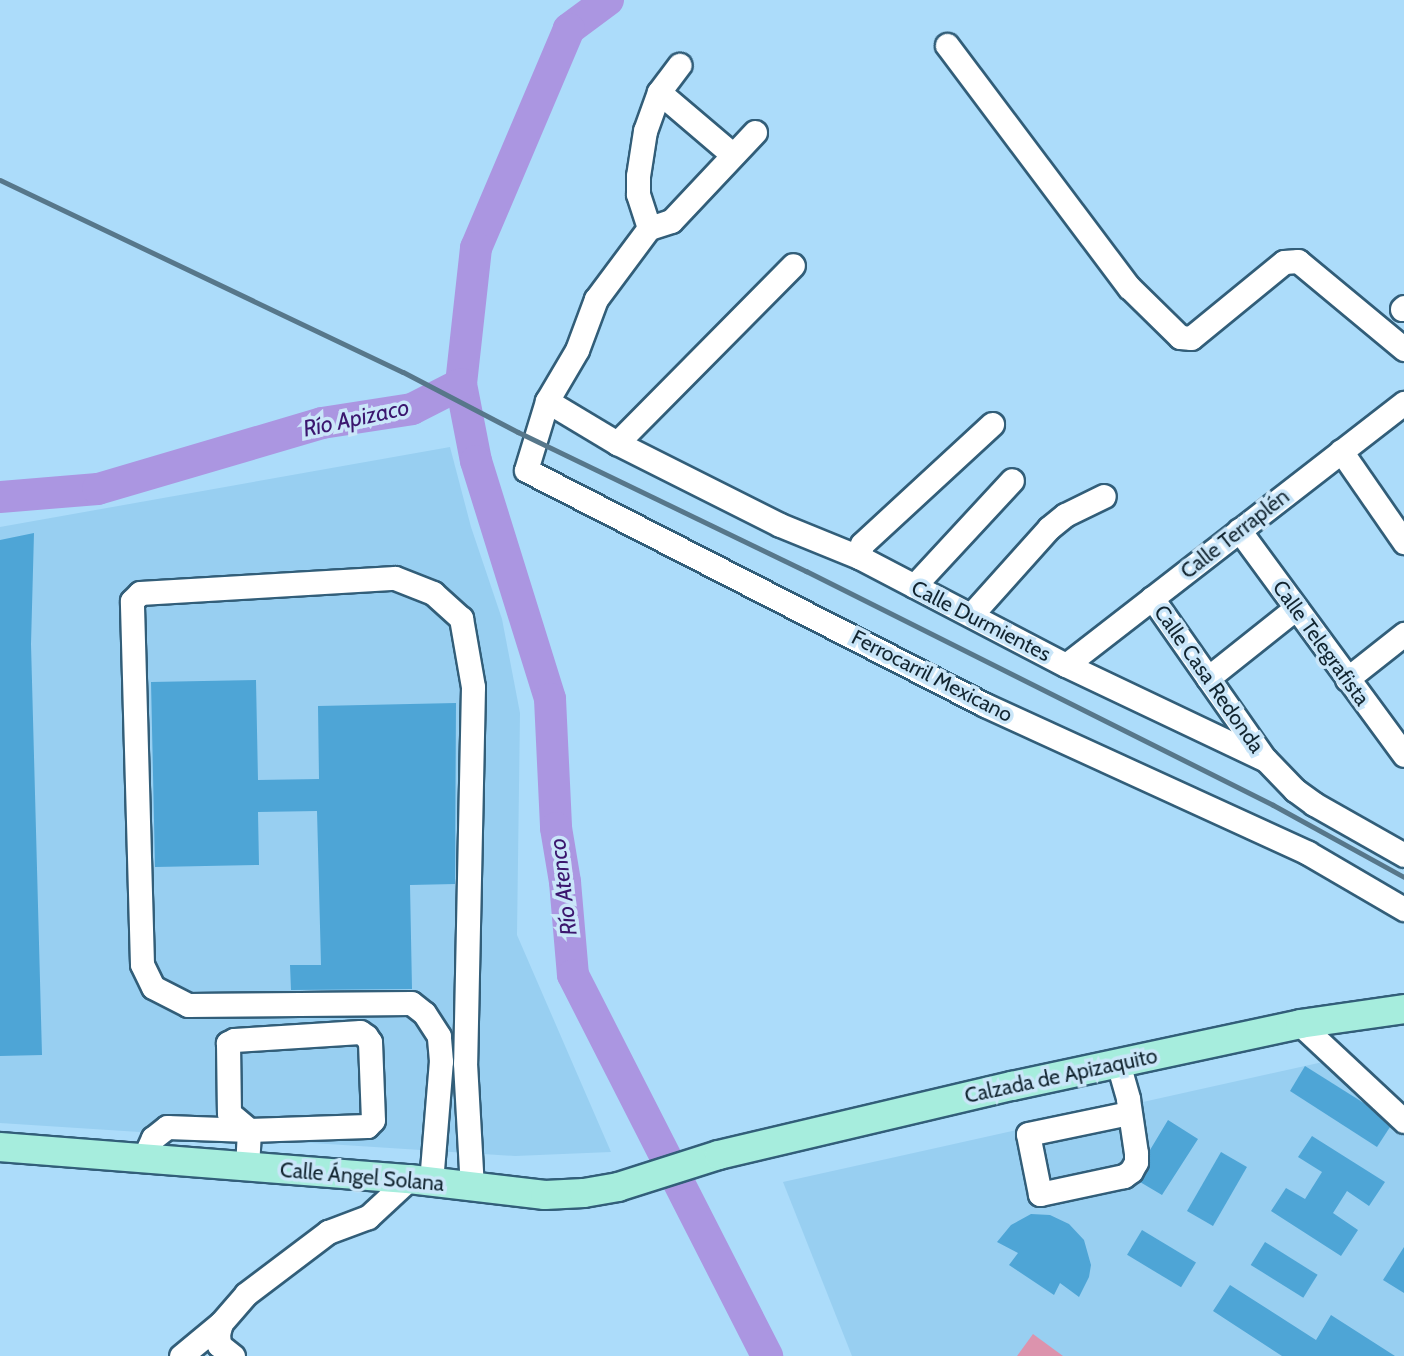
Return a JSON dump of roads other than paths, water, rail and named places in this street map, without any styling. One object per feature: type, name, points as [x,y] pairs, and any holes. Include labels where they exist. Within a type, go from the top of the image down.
[{"type":"main road","name":"Calzada de Apizaquito","points":[[719,1155],[1300,1024],[1404,1009]]},
{"type":"main road","name":"Calle Ángel Solana","points":[[0,1147],[420,1181],[545,1195],[618,1187],[719,1155]]},
{"type":"street","points":[[947,45],[1129,287],[1180,337],[1191,338],[1284,262],[1298,261],[1404,348]]},
{"type":"street","points":[[679,65],[659,92],[645,131],[638,194],[649,228],[671,221],[755,132]]},
{"type":"street","points":[[659,92],[733,155]]},
{"type":"street","name":"Ferrocarril Mexicano","points":[[649,228],[596,299],[577,350],[547,401],[526,470],[534,477],[752,584],[985,705],[1308,853],[1404,909]]},
{"type":"street","points":[[617,443],[793,265]]},
{"type":"street","name":"Calle Durmientes","points":[[547,401],[617,443],[780,525],[859,557],[1066,665],[1266,760],[1295,790],[1314,804],[1404,855]]},
{"type":"street","name":"Calle Terraplén","points":[[1066,665],[1404,403]]},
{"type":"street","points":[[859,557],[862,544],[992,424]]},
{"type":"street","points":[[1341,451],[1404,542]]},
{"type":"street","points":[[914,586],[1012,480]]},
{"type":"street","points":[[971,615],[1049,528],[1065,515],[1104,496]]},
{"type":"street","name":"Calle Telegrafista","points":[[1239,530],[1404,755]]},
{"type":"street","points":[[181,1356],[221,1323],[246,1294],[283,1264],[328,1232],[368,1217],[420,1181],[441,1061],[439,1036],[424,1013],[411,1003],[188,1005],[153,987],[142,964],[132,601],[140,593],[395,578],[433,593],[461,618],[473,687],[465,1063],[472,1186]]},
{"type":"street","name":"Calle Casa Redonda","points":[[1152,598],[1266,760]]},
{"type":"street","points":[[1208,678],[1296,608]]},
{"type":"street","points":[[1347,679],[1404,634]]},
{"type":"street","points":[[1300,1024],[1404,1121]]},
{"type":"street","points":[[144,1158],[153,1138],[167,1127],[249,1130],[367,1126],[373,1120],[370,1042],[366,1035],[360,1032],[234,1040],[228,1043],[229,1113],[249,1130]]},
{"type":"street","points":[[1118,1063],[1129,1113],[1136,1153],[1136,1162],[1131,1171],[1124,1176],[1040,1194],[1028,1134],[1129,1113]]},
{"type":"street","points":[[247,1167],[249,1130]]},
{"type":"street","points":[[221,1323],[219,1345],[233,1356]]},
{"type":"waterway","name":"Río Atenco","points":[[608,0],[569,29],[476,248],[461,384],[476,461],[550,699],[556,828],[565,882],[573,975],[767,1356]]},
{"type":"waterway","name":"Río Apizaco","points":[[0,497],[98,489],[322,423],[412,409],[461,384]]},
{"type":"railway","points":[[0,180],[403,372],[518,432],[806,571],[1273,805],[1404,877]]}]
